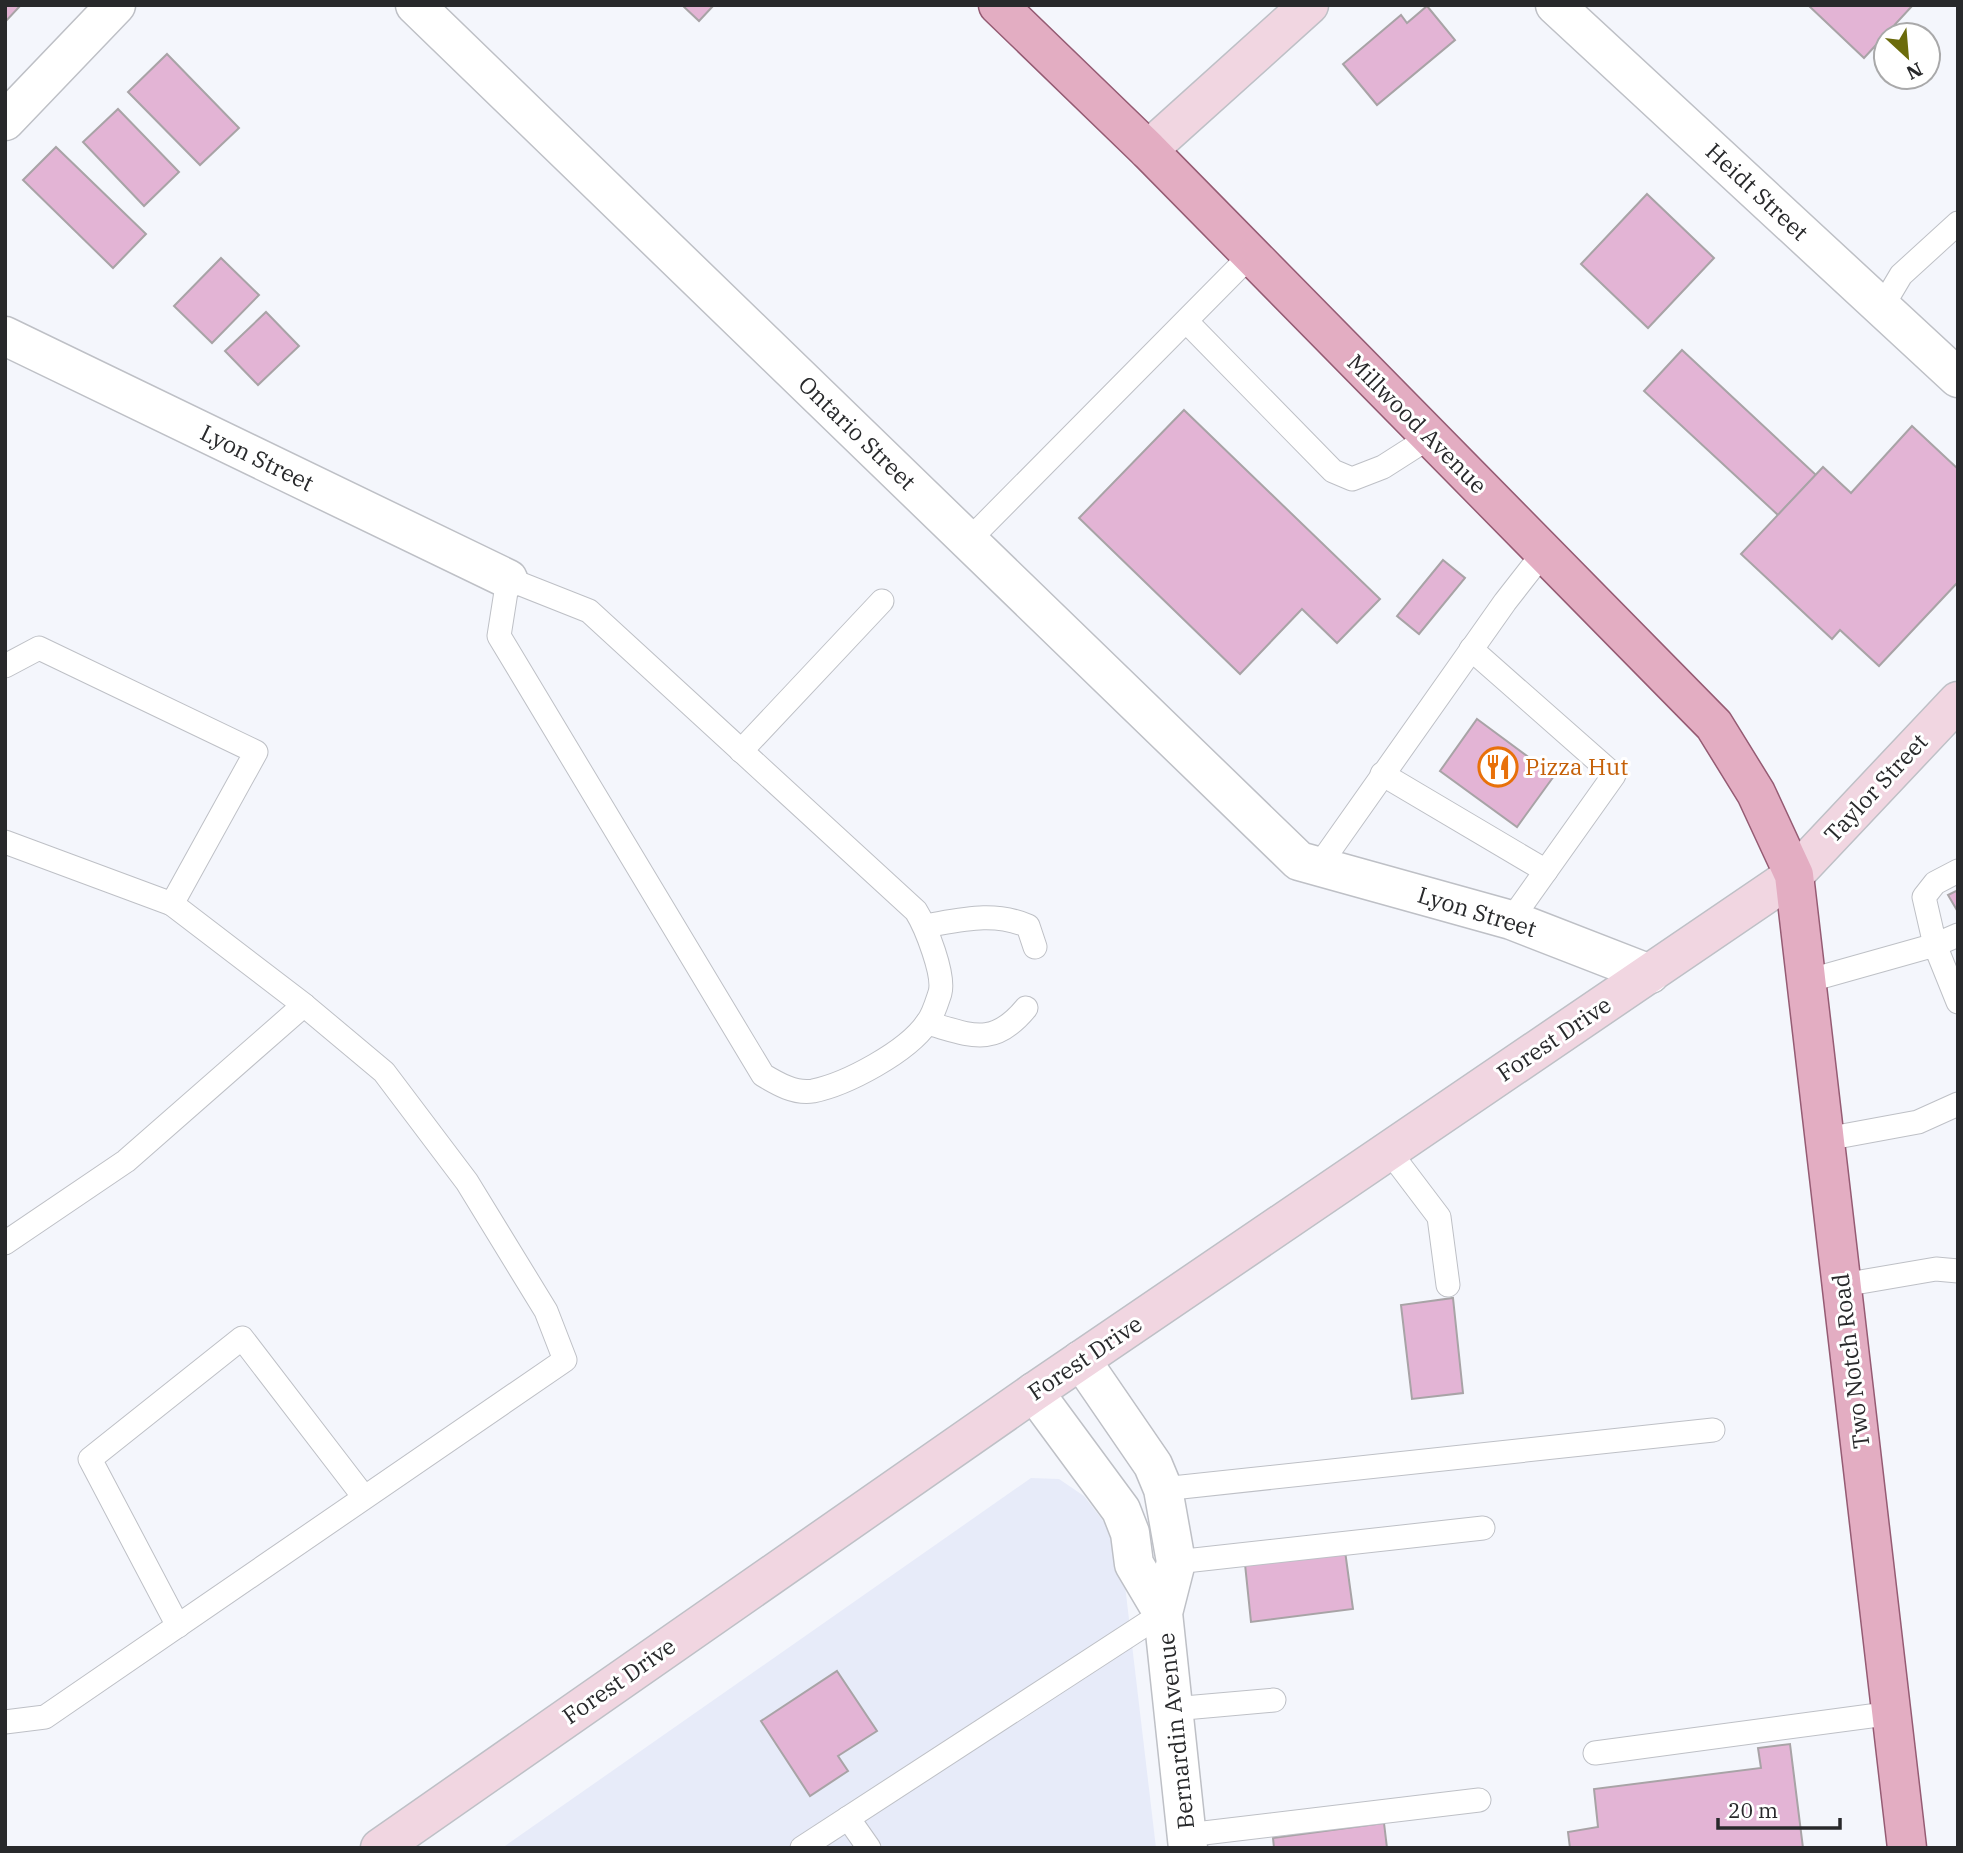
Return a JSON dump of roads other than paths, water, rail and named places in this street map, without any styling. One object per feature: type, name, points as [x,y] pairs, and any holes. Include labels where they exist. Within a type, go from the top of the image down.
[{"type":"main road","name":"Millwood Avenue","points":[[998,5],[1148,150],[1714,725],[1756,793],[1794,875]]},
{"type":"main road","points":[[1148,150],[1309,5]]},
{"type":"main road","name":"Taylor Street","points":[[1794,875],[1958,701]]},
{"type":"main road","name":"Forest Drive","points":[[380,1848],[1034,1392],[1794,875]]},
{"type":"main road","name":"Two Notch Road","points":[[1794,875],[1907,1848]]},
{"type":"street","points":[[5,121],[116,5]]},
{"type":"street","name":"Ontario Street","points":[[415,5],[968,541],[1309,864]]},
{"type":"street","name":"Heidt Street","points":[[1555,5],[1958,378]]},
{"type":"street","name":"Lyon Street","points":[[5,336],[508,579]]},
{"type":"street","name":"Lyon Street","points":[[1309,864],[1511,920],[1650,974]]},
{"type":"street","name":"Bernardin Avenue","points":[[1081,1360],[1153,1465],[1163,1489],[1176,1562],[1163,1613],[1187,1841]]},
{"type":"street","name":"Bernardin Avenue","points":[[1034,1392],[1121,1510],[1129,1533],[1134,1564],[1163,1613]]},
{"type":"lane","points":[[1882,307],[1901,275],[1958,223]]},
{"type":"lane","points":[[968,541],[1251,255]]},
{"type":"lane","points":[[1187,322],[1333,471],[1352,479],[1382,467],[1430,437]]},
{"type":"lane","points":[[1309,864],[1382,774],[1544,552]]},
{"type":"lane","points":[[508,579],[589,611],[916,911],[925,926],[941,990],[927,1023],[898,1050],[862,1073],[811,1091],[783,1087],[763,1074],[499,636],[508,579]]},
{"type":"lane","points":[[741,751],[882,601]]},
{"type":"lane","points":[[5,666],[39,648],[256,752],[172,904]]},
{"type":"lane","points":[[1471,649],[1614,775],[1511,920]]},
{"type":"lane","points":[[1382,774],[1546,871]]},
{"type":"lane","points":[[5,842],[172,904],[304,1005],[384,1072],[467,1182],[546,1311],[565,1360],[45,1717],[5,1722]]},
{"type":"lane","points":[[1958,871],[1935,883],[1924,897],[1935,945],[1953,975],[1958,1002]]},
{"type":"lane","points":[[925,926],[987,916],[1012,919],[1028,926],[1035,947]]},
{"type":"lane","points":[[1807,981],[1935,945],[1958,935]]},
{"type":"lane","points":[[5,1243],[126,1161],[304,1005]]},
{"type":"lane","points":[[927,1023],[980,1038],[1011,1026],[1026,1008]]},
{"type":"lane","points":[[1826,1139],[1918,1122],[1958,1104]]},
{"type":"lane","points":[[1389,1151],[1438,1217],[1448,1284]]},
{"type":"lane","points":[[1843,1285],[1936,1269],[1958,1271]]},
{"type":"lane","points":[[178,1626],[90,1458],[242,1338],[364,1497]]},
{"type":"lane","points":[[1163,1489],[1713,1430]]},
{"type":"lane","points":[[1176,1562],[1483,1528]]},
{"type":"lane","points":[[802,1848],[1163,1613]]},
{"type":"lane","points":[[1173,1709],[1274,1700]]},
{"type":"lane","points":[[1595,1753],[1892,1713]]},
{"type":"lane","points":[[1187,1841],[1479,1800]]},
{"type":"lane","points":[[848,1818],[869,1848]]},
{"type":"place","name":"Pizza Hut","points":[[1498,767]]}]
